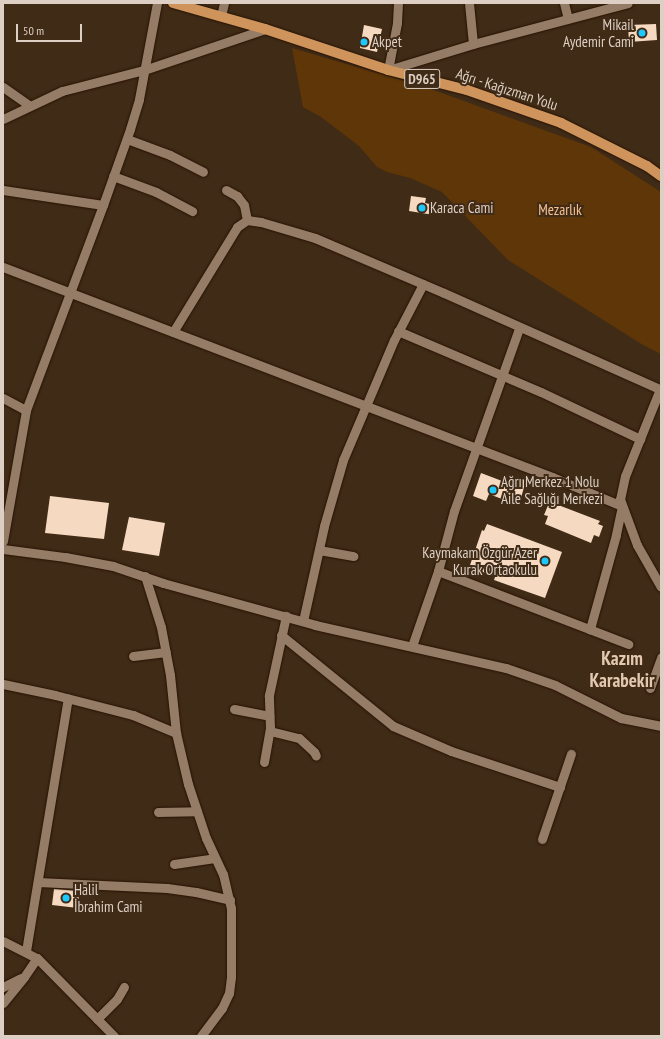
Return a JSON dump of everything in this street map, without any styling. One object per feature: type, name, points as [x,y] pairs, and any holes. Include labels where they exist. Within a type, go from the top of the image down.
[{"type":"main road","name":"Ağrı - Kağızman Yolu","points":[[173,3],[265,29],[388,70],[467,90],[561,123],[647,166],[661,176]]},
{"type":"street","points":[[3,541],[26,410],[127,139],[139,99],[157,3]]},
{"type":"street","points":[[221,16],[224,3]]},
{"type":"street","points":[[398,3],[397,23],[388,70],[473,44],[628,3]]},
{"type":"street","points":[[469,3],[473,44]]},
{"type":"street","points":[[564,3],[568,19]]},
{"type":"street","points":[[3,118],[62,91],[144,70],[265,29]]},
{"type":"street","points":[[3,87],[29,105]]},
{"type":"street","points":[[127,139],[170,155],[203,172]]},
{"type":"street","points":[[113,176],[156,192],[192,211]]},
{"type":"street","points":[[3,190],[103,204]]},
{"type":"street","points":[[226,190],[237,196],[244,205],[247,220]]},
{"type":"street","points":[[173,332],[237,227],[247,220],[261,222],[315,238],[423,284],[660,390],[625,476],[620,499],[637,545],[661,587]]},
{"type":"street","points":[[3,267],[552,476],[622,506]]},
{"type":"street","points":[[303,621],[319,550],[343,460],[398,332],[423,284]]},
{"type":"street","points":[[412,646],[438,571],[454,511],[519,328]]},
{"type":"street","points":[[398,332],[542,392],[640,439]]},
{"type":"street","points":[[3,398],[26,410]]},
{"type":"street","points":[[590,629],[616,535],[622,506]]},
{"type":"street","points":[[3,548],[94,562],[303,621],[506,668],[555,685],[621,718],[661,726]]},
{"type":"street","points":[[319,550],[353,556]]},
{"type":"street","points":[[438,571],[628,644]]},
{"type":"street","points":[[145,576],[161,628],[166,652],[176,733],[188,784],[206,838],[223,874],[230,900],[232,919],[231,977],[229,993],[222,1008],[201,1036]]},
{"type":"street","points":[[264,762],[270,731],[269,695],[286,616]]},
{"type":"street","points":[[281,635],[393,726],[451,752],[560,787]]},
{"type":"street","points":[[133,656],[166,652]]},
{"type":"street","points":[[650,688],[661,657]]},
{"type":"street","points":[[3,684],[68,698],[133,715],[176,733]]},
{"type":"street","points":[[26,951],[68,698]]},
{"type":"street","points":[[234,709],[269,716]]},
{"type":"street","points":[[270,731],[299,738],[314,752],[316,756]]},
{"type":"street","points":[[542,839],[570,754]]},
{"type":"street","points":[[158,812],[197,811]]},
{"type":"street","points":[[174,864],[216,858]]},
{"type":"street","points":[[38,882],[167,888],[196,892],[230,900]]},
{"type":"street","points":[[3,941],[26,951],[36,958],[114,1036]]},
{"type":"street","points":[[3,1003],[24,977],[36,958]]},
{"type":"street","points":[[3,987],[24,977]]},
{"type":"street","points":[[97,1019],[117,999],[124,987]]},
{"type":"green space","name":"Mezarlık","points":[[292,48],[428,88],[591,147],[661,192],[661,354],[643,345],[508,260],[442,192],[410,178],[387,172],[377,167],[359,146],[321,117],[303,107]]},
{"type":"building","name":"Mikail Aydemir Cami","points":[[656,24],[657,40],[629,42],[628,25]]},
{"type":"building","points":[[364,25],[382,29],[377,52],[360,48]]},
{"type":"building","name":"Karaca Cami","points":[[411,196],[426,198],[425,203],[435,205],[434,215],[409,211]]},
{"type":"building","name":"Ağrı Merkez 1 Nolu Aile Sağlığı Merkezi","points":[[481,473],[515,486],[517,478],[526,480],[521,498],[509,494],[507,501],[489,494],[486,501],[473,496]]},
{"type":"building","points":[[50,496],[109,503],[104,539],[45,533]]},
{"type":"building","points":[[549,503],[553,505],[553,503],[600,521],[598,524],[603,526],[599,537],[594,535],[591,543],[545,524],[548,516],[544,515]]},
{"type":"building","points":[[129,517],[165,523],[159,556],[122,550]]},
{"type":"building","name":"Kaymakam Özgür Azer Kurak Ortaokulu","points":[[487,524],[562,552],[545,598],[494,580],[495,577],[480,571],[479,575],[468,571],[482,530],[484,531]]},
{"type":"building","name":"Halil İbrahim Cami","points":[[54,889],[79,891],[78,908],[52,905]]},
{"type":"place","name":"Mikail Aydemir Cami","points":[[642,33]]},
{"type":"place","name":"Akpet","points":[[364,42]]},
{"type":"place","name":"Karaca Cami","points":[[422,208]]},
{"type":"place","name":"Ağrı Merkez 1 Nolu Aile Sağlığı Merkezi","points":[[493,490]]},
{"type":"place","name":"Kaymakam Özgür Azer Kurak Ortaokulu","points":[[545,561]]},
{"type":"place","name":"Halil İbrahim Cami","points":[[66,898]]},
{"type":"district","name":"Kazım Karabekir","points":[[622,670]]}]
